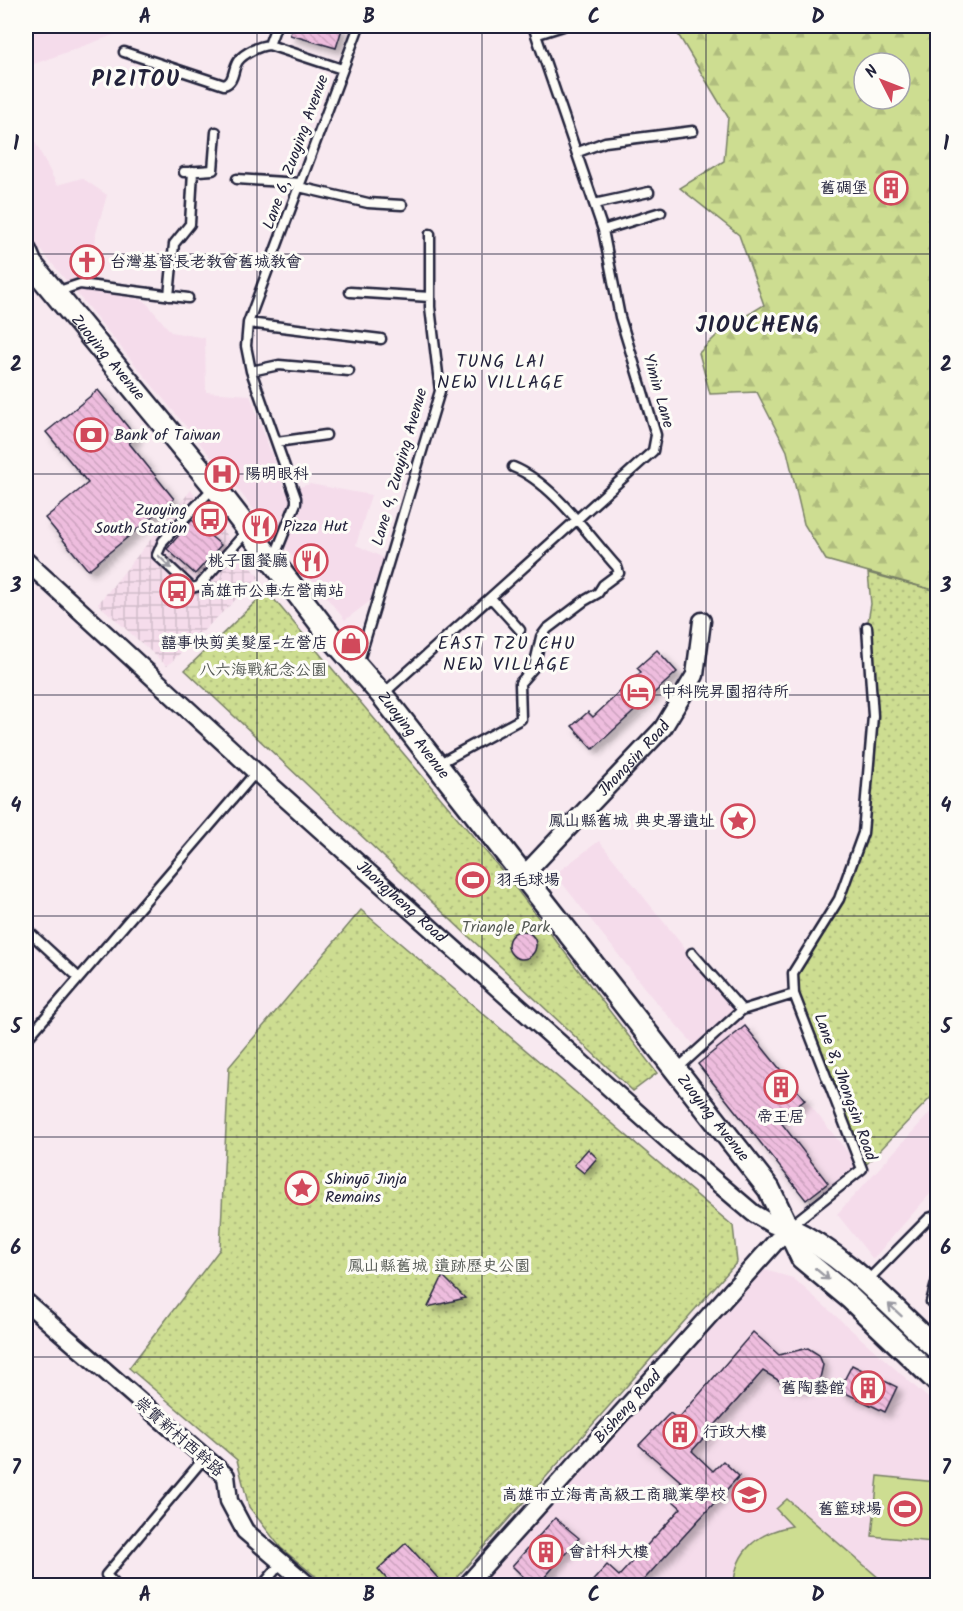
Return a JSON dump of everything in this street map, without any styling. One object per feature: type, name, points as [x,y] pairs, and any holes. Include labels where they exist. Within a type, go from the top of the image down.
[{"type":"street","name":"Zuoying Avenue","points":[[27,261],[55,292],[214,487],[357,668],[382,695],[525,874],[675,1071],[769,1189],[802,1257],[938,1382]]},
{"type":"street","name":"Jhongjheng Road","points":[[26,561],[256,772],[749,1210],[773,1225],[788,1228]]},
{"type":"street","name":"Jhongsin Road","points":[[525,874],[663,728],[695,675],[702,621]]},
{"type":"street","points":[[788,1228],[814,1240],[938,1350]]},
{"type":"street","name":"Bisheng Road","points":[[466,1586],[788,1228]]},
{"type":"street","name":"崇實新村西幹路","points":[[26,1302],[226,1476],[229,1501],[245,1532],[309,1586]]},
{"type":"lane","points":[[268,45],[276,26]]},
{"type":"lane","name":"Lane 6, Zuoying Avenue","points":[[272,562],[296,503],[278,442],[251,371],[246,346],[248,323],[359,26]]},
{"type":"lane","points":[[536,30],[563,26]]},
{"type":"lane","name":"Yimin Lane","points":[[382,695],[653,451],[657,440],[620,317],[603,230],[536,30]]},
{"type":"lane","points":[[124,52],[224,85],[231,80],[238,61],[260,46],[268,45],[342,69]]},
{"type":"lane","points":[[578,152],[605,142],[693,131]]},
{"type":"lane","points":[[169,296],[174,244],[189,224],[189,171],[213,171],[216,132]]},
{"type":"lane","points":[[237,179],[299,185],[368,203],[402,205]]},
{"type":"lane","points":[[594,204],[650,192]]},
{"type":"lane","points":[[603,230],[661,212]]},
{"type":"lane","name":"Lane 4, Zuoying Avenue","points":[[357,668],[440,392],[430,297],[430,234]]},
{"type":"lane","points":[[55,292],[80,284],[189,298]]},
{"type":"lane","points":[[350,292],[430,297]]},
{"type":"lane","points":[[248,323],[381,339]]},
{"type":"lane","points":[[251,371],[279,366],[349,370]]},
{"type":"lane","points":[[278,442],[326,435]]},
{"type":"lane","points":[[437,764],[521,719],[520,683],[534,667],[541,636],[566,614],[598,594],[603,585],[619,573],[617,567],[546,487],[529,473],[513,467]]},
{"type":"lane","points":[[214,487],[164,540],[157,555],[192,588],[199,585],[248,530]]},
{"type":"lane","points":[[491,598],[520,630]]},
{"type":"lane","name":"Lane 8, Jhongsin Road","points":[[788,1228],[862,1169],[794,994],[793,973],[839,899],[863,833],[873,716],[867,627]]},
{"type":"lane","points":[[26,1040],[256,772]]},
{"type":"lane","points":[[26,929],[78,977]]},
{"type":"lane","points":[[692,953],[742,1010]]},
{"type":"lane","points":[[675,1071],[742,1010],[794,994]]},
{"type":"lane","points":[[850,1299],[929,1218],[938,1215]]},
{"type":"lane","points":[[931,1302],[938,1276]]},
{"type":"lane","points":[[117,1586],[106,1575],[205,1457]]},
{"type":"lane","points":[[262,1586],[282,1562]]},
{"type":"shaded area","points":[[26,26],[138,26],[26,67]]},
{"type":"shaded area","points":[[26,124],[57,185],[82,178],[107,195],[96,233],[93,291],[144,300],[171,332],[205,338],[206,392],[250,395],[285,491],[310,484],[371,495],[356,545],[384,558],[369,602],[345,620],[41,250],[26,262]]},
{"type":"shaded area","name":"高雄市公車左營南站","points":[[191,490],[259,577],[167,666],[98,604]]},
{"type":"shaded area","points":[[599,841],[858,1165],[824,1192],[650,995],[555,874]]},
{"type":"shaded area","points":[[937,1105],[937,1186],[873,1259],[837,1214]]},
{"type":"shaded area","name":"高雄市立海青高級工商職業學校","points":[[761,1269],[793,1278],[937,1406],[937,1585],[482,1586],[480,1584]]},
{"type":"green space","points":[[673,26],[937,26],[937,591],[826,560],[804,524],[787,451],[757,392],[710,394],[699,353],[721,331],[764,305],[739,235],[680,188],[724,161],[728,117]]},
{"type":"green space","points":[[868,573],[937,591],[937,1091],[862,1169],[794,994],[793,973],[818,937],[858,849],[873,716],[867,627],[871,604]]},
{"type":"green space","name":"八六海戰紀念公園","points":[[267,591],[508,878],[657,1073],[633,1091],[185,670]]},
{"type":"green space","name":"鳳山縣舊城 遺跡歷史公園","points":[[361,910],[733,1226],[737,1262],[450,1585],[326,1585],[281,1548],[249,1507],[237,1460],[129,1368],[220,1249],[229,1067]]},
{"type":"green space","name":"舊籃球場","points":[[878,1476],[936,1482],[933,1542],[872,1536]]},
{"type":"green space","points":[[787,1499],[887,1585],[734,1585],[739,1562],[751,1545],[769,1533],[792,1526],[776,1509]]},
{"type":"building","points":[[292,26],[343,26],[336,48],[290,35]]},
{"type":"building","name":"舊碉堡","points":[[891,179],[897,182],[900,188],[897,194],[891,197],[885,194],[882,188],[885,182]]},
{"type":"building","points":[[98,390],[136,437],[129,443],[174,499],[88,570],[45,518],[88,483],[46,432]]},
{"type":"building","points":[[192,520],[221,545],[195,574],[167,549]]},
{"type":"building","name":"中科院昇園招待所","points":[[657,650],[677,672],[593,749],[572,726],[588,712],[593,717],[641,672],[637,668]]},
{"type":"building","points":[[522,931],[532,935],[536,945],[532,955],[522,959],[512,955],[508,945],[512,935]]},
{"type":"building","points":[[745,1026],[805,1100],[779,1120],[828,1183],[806,1200],[698,1064]]},
{"type":"building","points":[[588,1149],[597,1158],[584,1173],[574,1165]]},
{"type":"building","points":[[443,1276],[465,1298],[428,1307]]},
{"type":"building","name":"行政大樓","points":[[753,1332],[779,1355],[808,1348],[819,1355],[823,1365],[820,1378],[806,1389],[788,1386],[763,1371],[692,1451],[713,1471],[723,1461],[739,1476],[638,1586],[588,1586],[607,1565],[619,1576],[681,1508],[673,1501],[686,1486],[639,1445],[670,1413],[678,1419]]},
{"type":"building","name":"舊陶藝館","points":[[852,1365],[897,1387],[885,1412],[839,1390]]},
{"type":"building","name":"會計科大樓","points":[[555,1518],[579,1538],[537,1586],[533,1586],[512,1566]]},
{"type":"building","points":[[406,1543],[445,1586],[393,1586],[378,1569]]},
{"type":"place","name":"舊碉堡","points":[[891,188]]},
{"type":"place","name":"台灣基督長老教會舊城教會","points":[[87,262]]},
{"type":"place","name":"Bank of Taiwan","points":[[91,435]]},
{"type":"place","name":"陽明眼科","points":[[222,474]]},
{"type":"place","name":"Zuoying South Station","points":[[210,519]]},
{"type":"place","name":"Pizza Hut","points":[[260,526]]},
{"type":"place","name":"桃子園餐廳","points":[[311,561]]},
{"type":"place","name":"高雄市公車左營南站","points":[[177,591]]},
{"type":"place","name":"囍事快剪美髮屋-左營店","points":[[351,643]]},
{"type":"place","name":"中科院昇園招待所","points":[[638,692]]},
{"type":"place","name":"鳳山縣舊城 典史署遺址","points":[[738,821]]},
{"type":"place","name":"羽毛球場","points":[[473,880]]},
{"type":"place","name":"帝王居","points":[[781,1087]]},
{"type":"place","name":"Shinyō Jinja Remains","points":[[302,1188]]},
{"type":"place","name":"舊陶藝館","points":[[868,1388]]},
{"type":"place","name":"行政大樓","points":[[680,1432]]},
{"type":"place","name":"高雄市立海青高級工商職業學校","points":[[749,1495]]},
{"type":"place","name":"舊籃球場","points":[[905,1509]]},
{"type":"place","name":"會計科大樓","points":[[546,1552]]},
{"type":"district","name":"PIZITOU","points":[[136,80]]},
{"type":"district","name":"JIOUCHENG","points":[[758,326]]},
{"type":"district","name":"TUNG LAI NEW VILLAGE","points":[[501,372]]},
{"type":"district","name":"EAST TZU CHU NEW VILLAGE","points":[[507,654]]},
{"type":"park label","name":"Triangle Park","points":[[506,927]]}]
